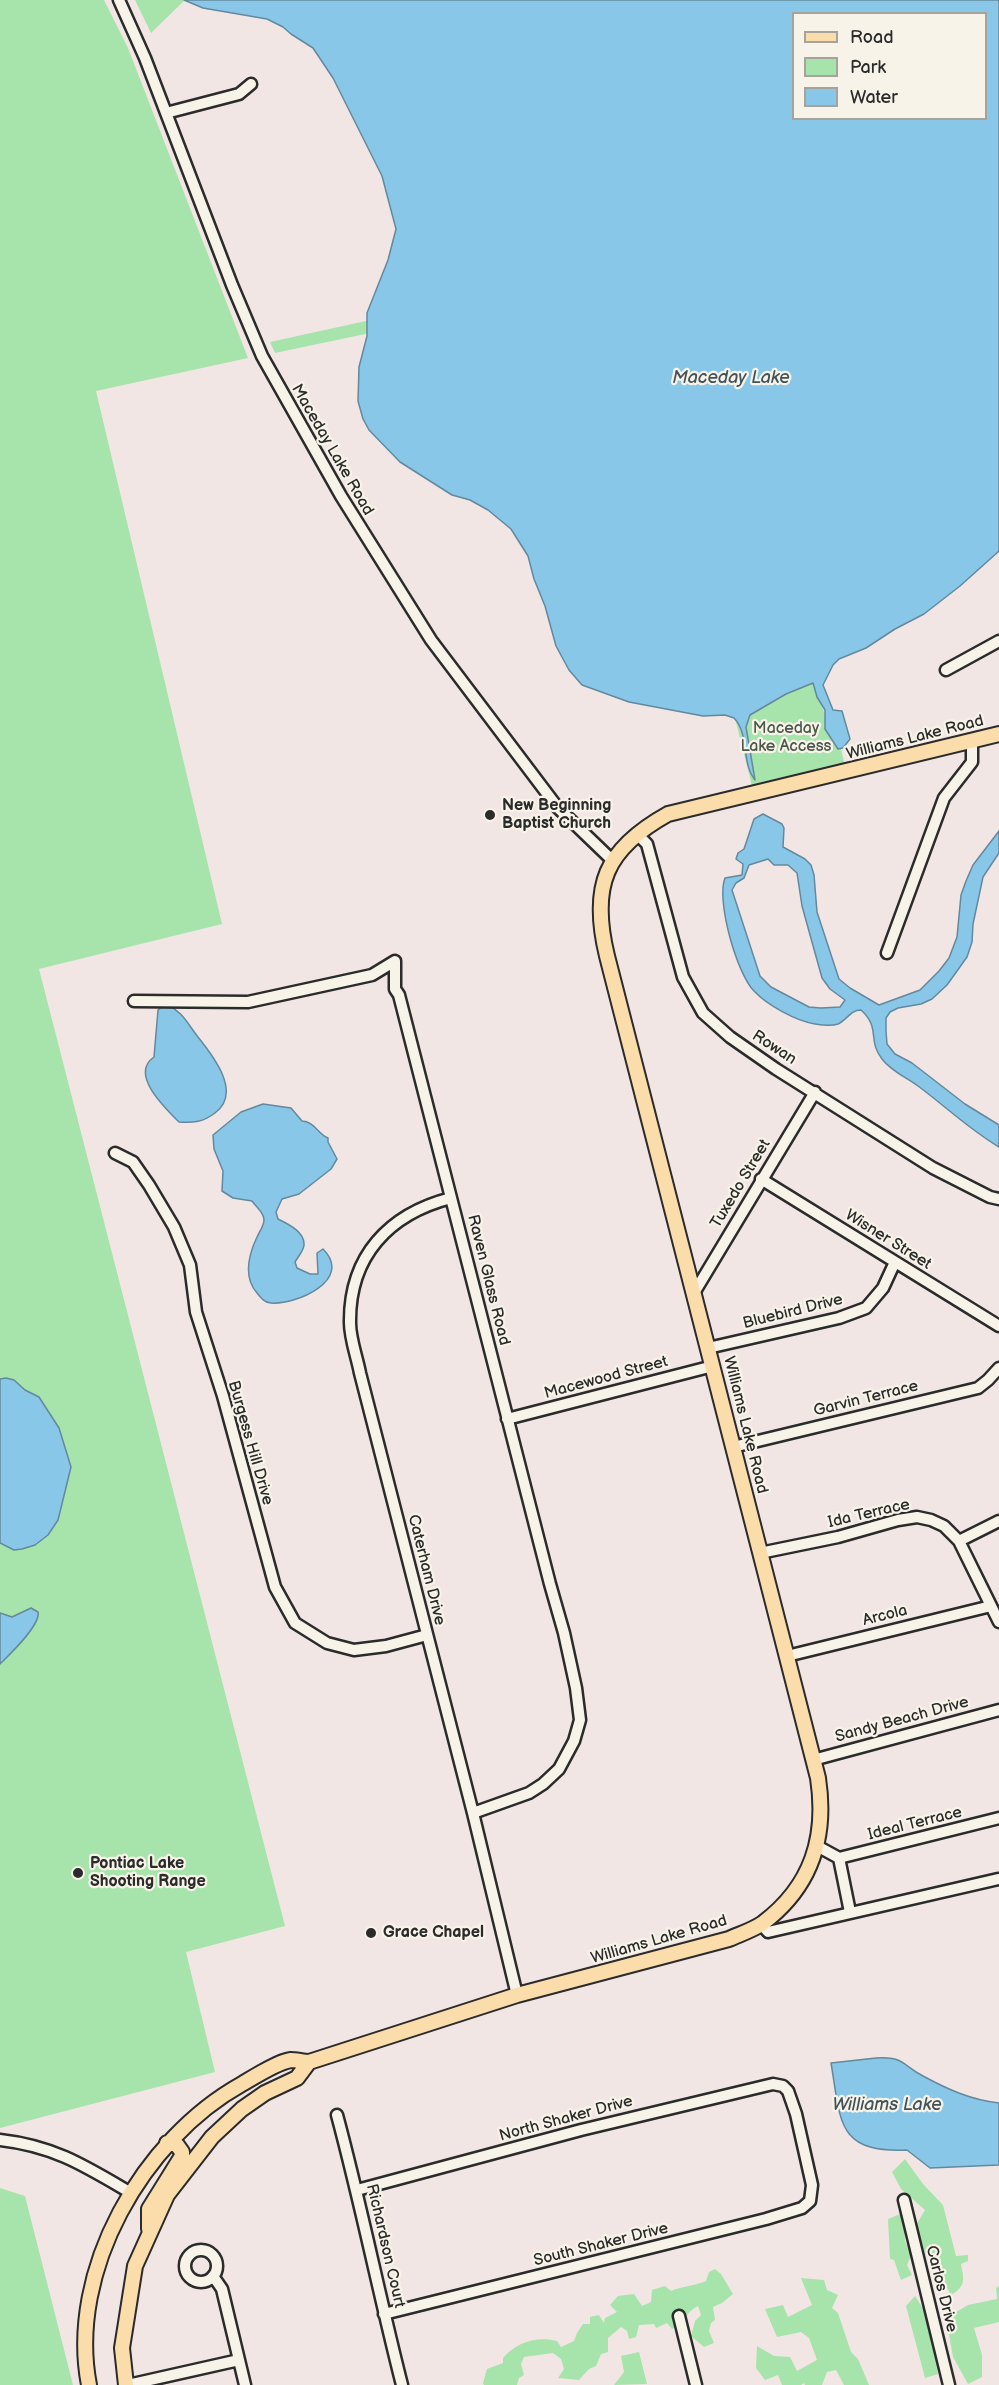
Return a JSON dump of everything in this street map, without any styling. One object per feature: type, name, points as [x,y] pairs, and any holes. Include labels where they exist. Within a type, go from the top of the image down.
[{"type":"main road","name":"Williams Lake Road","points":[[89,2385],[84,2359],[90,2299],[100,2261],[114,2225],[147,2166],[207,2107],[236,2087],[290,2060],[309,2062],[517,1995],[720,1942],[761,1924],[786,1902],[805,1876],[817,1846],[822,1805],[813,1760],[603,940],[600,915],[602,894],[605,877],[612,860],[637,834],[668,814],[999,734]]},
{"type":"main road","name":"Williams Lake Road","points":[[127,2385],[122,2348],[135,2266],[167,2195],[212,2137],[246,2106],[265,2093],[297,2078],[309,2062]]},
{"type":"main road","points":[[236,2087],[246,2098],[246,2106]]},
{"type":"main road","points":[[149,2234],[149,2209],[182,2156],[181,2148],[167,2144]]},
{"type":"main road","points":[[84,2359],[97,2385]]},
{"type":"street","name":"Maceday Lake Road","points":[[119,0],[145,58],[262,357],[341,496],[431,640],[558,808],[612,860]]},
{"type":"street","points":[[166,112],[239,94],[251,84]]},
{"type":"street","points":[[946,670],[999,641]]},
{"type":"street","points":[[886,953],[944,798],[972,762],[972,741]]},
{"type":"street","name":"Rowan","points":[[637,834],[647,844],[683,977],[703,1013],[730,1037],[933,1168],[999,1199]]},
{"type":"street","name":"Raven Glass Road","points":[[134,1001],[248,1002],[372,975],[395,961],[395,989],[406,1022],[564,1633],[576,1688],[580,1720],[574,1741],[559,1769],[543,1784],[529,1793],[473,1812]]},
{"type":"street","name":"Tuxedo Street","points":[[694,1293],[815,1092]]},
{"type":"street","name":"Burgess Hill Drive","points":[[115,1153],[133,1162],[149,1185],[174,1227],[190,1265],[196,1312],[223,1396],[275,1587],[295,1623],[327,1643],[354,1650],[386,1646],[427,1635]]},
{"type":"street","name":"Wisner Street","points":[[761,1179],[999,1326]]},
{"type":"street","name":"Caterham Drive","points":[[451,1198],[417,1209],[393,1225],[369,1251],[353,1287],[350,1325],[517,1995]]},
{"type":"street","name":"Bluebird Drive","points":[[708,1348],[818,1323],[866,1308],[883,1288],[895,1262]]},
{"type":"street","name":"Macewood Street","points":[[507,1419],[712,1365]]},
{"type":"street","name":"Garvin Terrace","points":[[733,1447],[978,1388],[999,1368]]},
{"type":"street","name":"Ida Terrace","points":[[760,1553],[917,1517],[944,1526],[959,1541],[999,1622]]},
{"type":"street","points":[[959,1541],[999,1521]]},
{"type":"street","name":"Arcola","points":[[787,1656],[991,1606]]},
{"type":"street","name":"Sandy Beach Drive","points":[[813,1760],[999,1710]]},
{"type":"street","name":"Ideal Terrace","points":[[839,1858],[999,1818]]},
{"type":"street","points":[[817,1846],[839,1858],[850,1912]]},
{"type":"street","points":[[761,1924],[768,1932],[998,1879]]},
{"type":"street","name":"North Shaker Drive","points":[[357,2190],[766,2084],[783,2086],[788,2091],[796,2114],[812,2189]]},
{"type":"street","name":"Richardson Court","points":[[337,2115],[357,2190],[364,2231],[402,2385]]},
{"type":"street","points":[[0,2140],[24,2143],[55,2152],[84,2165],[131,2193]]},
{"type":"street","name":"South Shaker Drive","points":[[384,2314],[766,2219],[802,2208],[810,2201],[812,2189]]},
{"type":"street","name":"Carlos Drive","points":[[904,2200],[949,2385]]},
{"type":"street","points":[[213,2276],[222,2289],[245,2385]]},
{"type":"street","points":[[679,2316],[696,2385]]},
{"type":"street","points":[[127,2385],[239,2360]]},
{"type":"green space","points":[[0,0],[104,0],[128,48],[248,358],[96,391],[222,924],[39,969],[285,1926],[186,1952],[215,2072],[0,2128]]},
{"type":"green space","points":[[135,0],[185,0],[151,33]]},
{"type":"green space","points":[[448,303],[451,316],[275,353],[270,342]]},
{"type":"green space","name":"Maceday Lake Access","points":[[813,683],[838,749],[841,749],[845,766],[752,786],[735,718],[743,732],[754,779],[746,727],[750,715],[786,694]]},
{"type":"green space","points":[[905,2159],[923,2184],[943,2205],[956,2256],[968,2255],[968,2261],[961,2264],[962,2285],[951,2295],[945,2284],[941,2268],[926,2256],[916,2225],[925,2210],[901,2189],[892,2172]]},
{"type":"green space","points":[[0,2188],[25,2196],[73,2385],[0,2385]]},
{"type":"green space","points":[[900,2214],[904,2220],[905,2241],[911,2255],[907,2265],[912,2275],[901,2280],[894,2260],[890,2259],[888,2219]]},
{"type":"green space","points":[[715,2269],[721,2274],[733,2294],[713,2307],[715,2320],[711,2323],[709,2331],[714,2343],[704,2347],[691,2336],[695,2321],[701,2315],[698,2306],[672,2329],[667,2323],[656,2328],[654,2324],[639,2325],[636,2337],[629,2339],[627,2331],[621,2327],[608,2338],[608,2352],[601,2354],[596,2366],[589,2369],[579,2380],[558,2378],[564,2369],[561,2359],[553,2353],[524,2357],[521,2364],[524,2375],[519,2378],[517,2385],[484,2385],[483,2383],[487,2369],[503,2363],[503,2358],[508,2352],[521,2344],[542,2339],[557,2341],[561,2347],[574,2341],[583,2324],[590,2324],[590,2317],[599,2315],[604,2323],[605,2318],[617,2312],[610,2305],[618,2296],[634,2294],[642,2306],[651,2302],[652,2290],[665,2286],[671,2291],[702,2283],[706,2281],[709,2272]]},
{"type":"green space","points":[[801,2278],[824,2280],[827,2290],[838,2295],[832,2308],[838,2313],[851,2352],[858,2359],[869,2385],[844,2385],[836,2370],[827,2372],[822,2385],[805,2385],[804,2383],[782,2385],[778,2375],[765,2380],[756,2368],[757,2346],[774,2356],[790,2357],[797,2371],[817,2360],[809,2338],[801,2332],[777,2337],[765,2309],[783,2305],[788,2317],[812,2305]]},
{"type":"green space","points":[[999,2286],[999,2322],[974,2328],[982,2355],[982,2377],[968,2384],[953,2357],[946,2318],[968,2305],[997,2299],[996,2288]]},
{"type":"green space","points":[[915,2296],[926,2313],[938,2374],[925,2378],[906,2306]]},
{"type":"green space","points":[[639,2352],[647,2384],[614,2385],[624,2372],[621,2356]]},
{"type":"water","name":"Maceday Lake","points":[[184,0],[999,0],[999,551],[924,614],[866,648],[839,659],[833,665],[823,685],[833,710],[842,711],[850,739],[843,748],[838,749],[825,729],[825,710],[817,697],[813,683],[786,694],[750,715],[746,727],[755,780],[748,766],[742,732],[734,718],[725,715],[703,716],[629,702],[582,685],[569,670],[556,646],[528,556],[511,529],[488,510],[470,500],[452,495],[400,462],[369,430],[358,401],[359,367],[367,336],[367,313],[388,260],[396,229],[382,176],[333,78],[313,48],[267,19],[203,8]]},
{"type":"water","points":[[763,814],[782,824],[784,828],[783,847],[805,859],[811,865],[817,912],[839,979],[879,1005],[920,990],[949,958],[957,937],[961,895],[966,881],[973,865],[999,831],[999,853],[983,877],[973,924],[972,942],[967,957],[947,985],[932,999],[890,1012],[886,1018],[886,1031],[887,1044],[895,1054],[912,1063],[965,1104],[999,1125],[999,1147],[886,1064],[875,1046],[871,1023],[861,1010],[854,1012],[838,1024],[815,1024],[782,1012],[754,991],[735,954],[723,903],[723,889],[725,878],[742,875],[743,864],[736,859],[738,853],[744,849],[754,819]],"holes":[[[768,859],[774,865],[788,865],[797,873],[802,906],[822,978],[830,989],[845,1000],[840,1007],[809,1007],[771,987],[760,976],[732,890],[736,883],[744,878],[749,865]]]},
{"type":"water","points":[[166,1004],[184,1018],[211,1054],[223,1075],[226,1096],[223,1105],[211,1116],[202,1120],[179,1122],[158,1100],[147,1081],[145,1072],[147,1064],[154,1057],[158,1010]]},
{"type":"water","points":[[263,1104],[291,1108],[302,1121],[310,1123],[328,1138],[337,1159],[331,1169],[299,1194],[282,1199],[276,1212],[278,1219],[295,1229],[304,1240],[303,1249],[295,1262],[297,1268],[310,1274],[318,1274],[317,1253],[323,1249],[331,1260],[331,1271],[327,1280],[318,1288],[307,1295],[282,1303],[265,1301],[253,1287],[249,1273],[250,1258],[264,1217],[252,1201],[233,1198],[222,1191],[223,1171],[214,1149],[213,1135],[241,1112]]},
{"type":"water","points":[[0,1379],[14,1380],[25,1390],[39,1397],[59,1428],[71,1467],[58,1520],[48,1535],[35,1545],[14,1550],[0,1543]]},
{"type":"water","points":[[31,1608],[38,1612],[35,1624],[0,1664],[0,1613],[12,1617]]},
{"type":"water","name":"Williams Lake","points":[[876,2058],[898,2060],[950,2089],[969,2097],[999,2103],[999,2165],[930,2168],[907,2150],[884,2150],[867,2146],[854,2139],[846,2129],[841,2117],[831,2063]]},
{"type":"place","name":"New Beginning Baptist Church","points":[[490,815]]},
{"type":"place","name":"Pontiac Lake Shooting Range","points":[[78,1873]]},
{"type":"place","name":"Grace Chapel","points":[[371,1933]]}]
